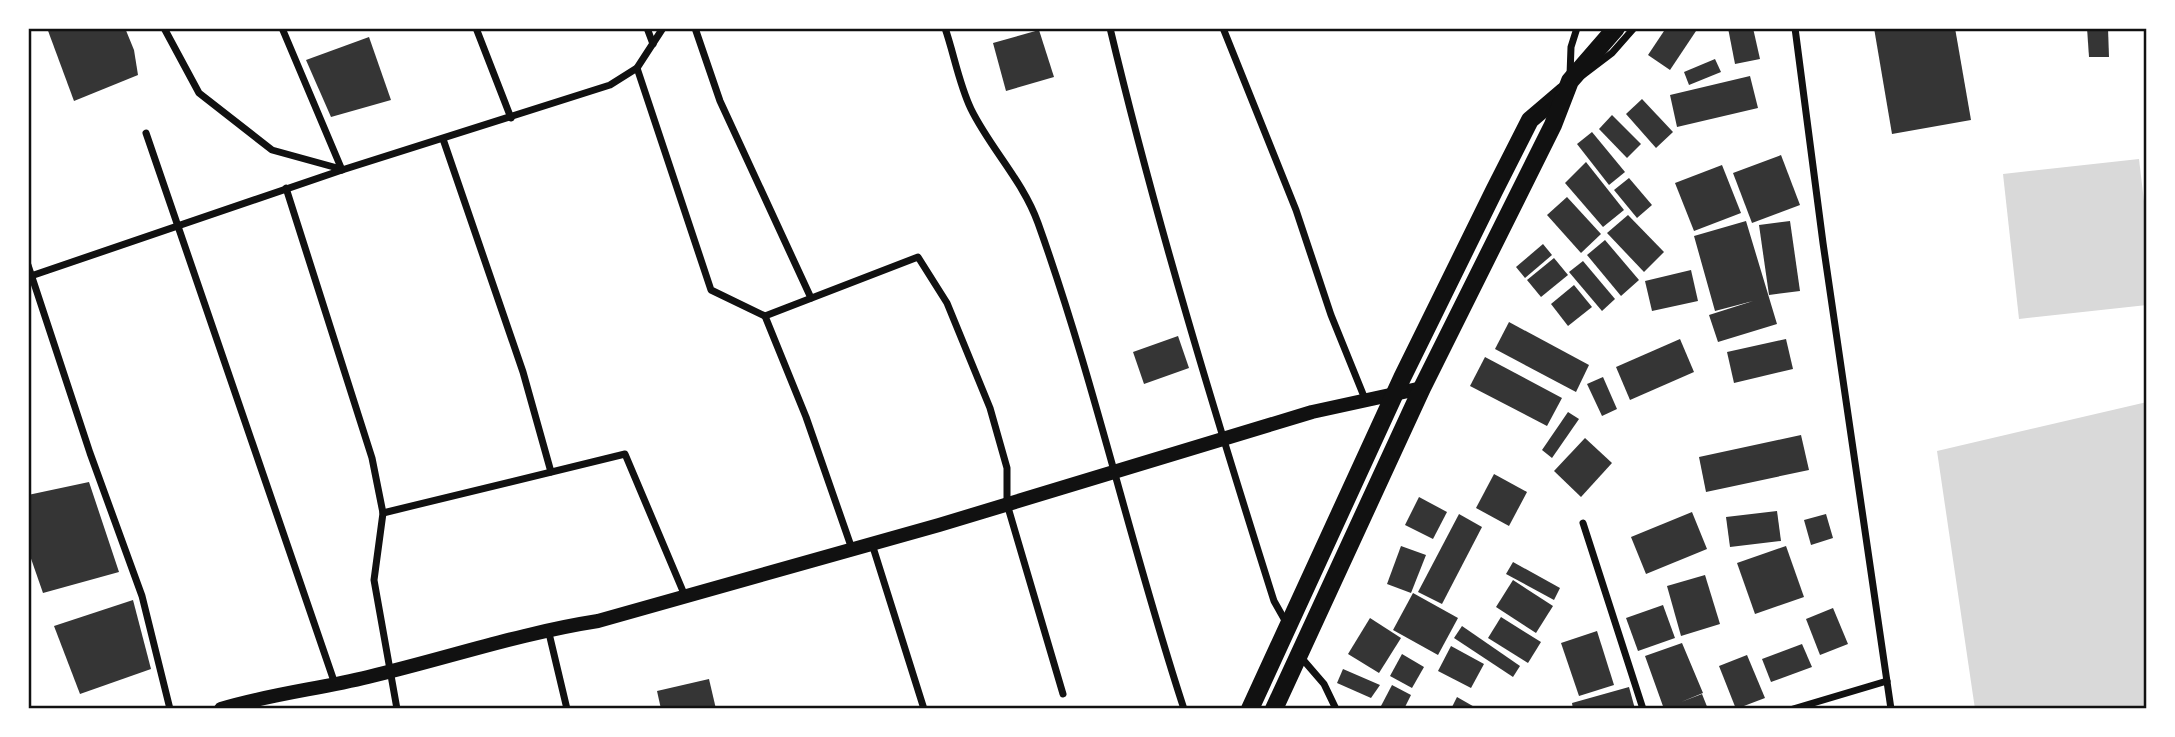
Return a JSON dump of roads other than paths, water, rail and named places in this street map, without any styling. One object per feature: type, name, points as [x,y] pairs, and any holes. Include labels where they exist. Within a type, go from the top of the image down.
[{"type":"main road","points":[[1250,709],[1395,393],[1531,120],[1567,86],[1616,28]]},
{"type":"main road","points":[[1274,709],[1422,388],[1553,125],[1567,86]]},
{"type":"main road","points":[[222,709],[267,702],[548,629],[598,621],[1007,505],[1223,439],[1365,399],[1422,388]]},
{"type":"street","points":[[164,28],[199,93],[272,150],[342,170]]},
{"type":"street","points":[[282,28],[342,170]]},
{"type":"street","points":[[476,28],[511,118]]},
{"type":"street","points":[[647,28],[653,44]]},
{"type":"street","points":[[30,276],[286,188],[610,85],[638,68],[663,28]]},
{"type":"street","points":[[695,28],[720,101],[811,298]]},
{"type":"street","points":[[945,28],[971,108],[1019,185],[1036,218],[1077,335],[1113,472],[1184,709]]},
{"type":"street","points":[[1110,28],[1161,226],[1223,439],[1274,601],[1287,624]]},
{"type":"street","points":[[1223,28],[1296,210],[1331,315],[1365,399]]},
{"type":"street","points":[[1567,86],[1571,47],[1577,28]]},
{"type":"street","points":[[1567,86],[1592,71],[1634,28]]},
{"type":"street","points":[[1795,28],[1823,243],[1891,709]]},
{"type":"street","points":[[638,68],[711,290],[765,316],[806,417],[852,550]]},
{"type":"street","points":[[146,133],[335,684]]},
{"type":"street","points":[[443,139],[523,372],[551,472]]},
{"type":"street","points":[[286,188],[372,458],[383,513],[374,580],[388,672],[397,709]]},
{"type":"street","points":[[765,316],[918,257],[947,303],[990,408],[1007,468],[1007,505],[1063,694]]},
{"type":"street","points":[[28,265],[90,453],[142,596],[170,709]]},
{"type":"street","points":[[383,513],[625,454],[685,596]]},
{"type":"street","points":[[1583,523],[1643,709]]},
{"type":"street","points":[[872,544],[924,709]]},
{"type":"street","points":[[548,629],[567,709]]},
{"type":"street","points":[[1299,654],[1324,684],[1336,709]]},
{"type":"street","points":[[1793,709],[1887,681]]}]
